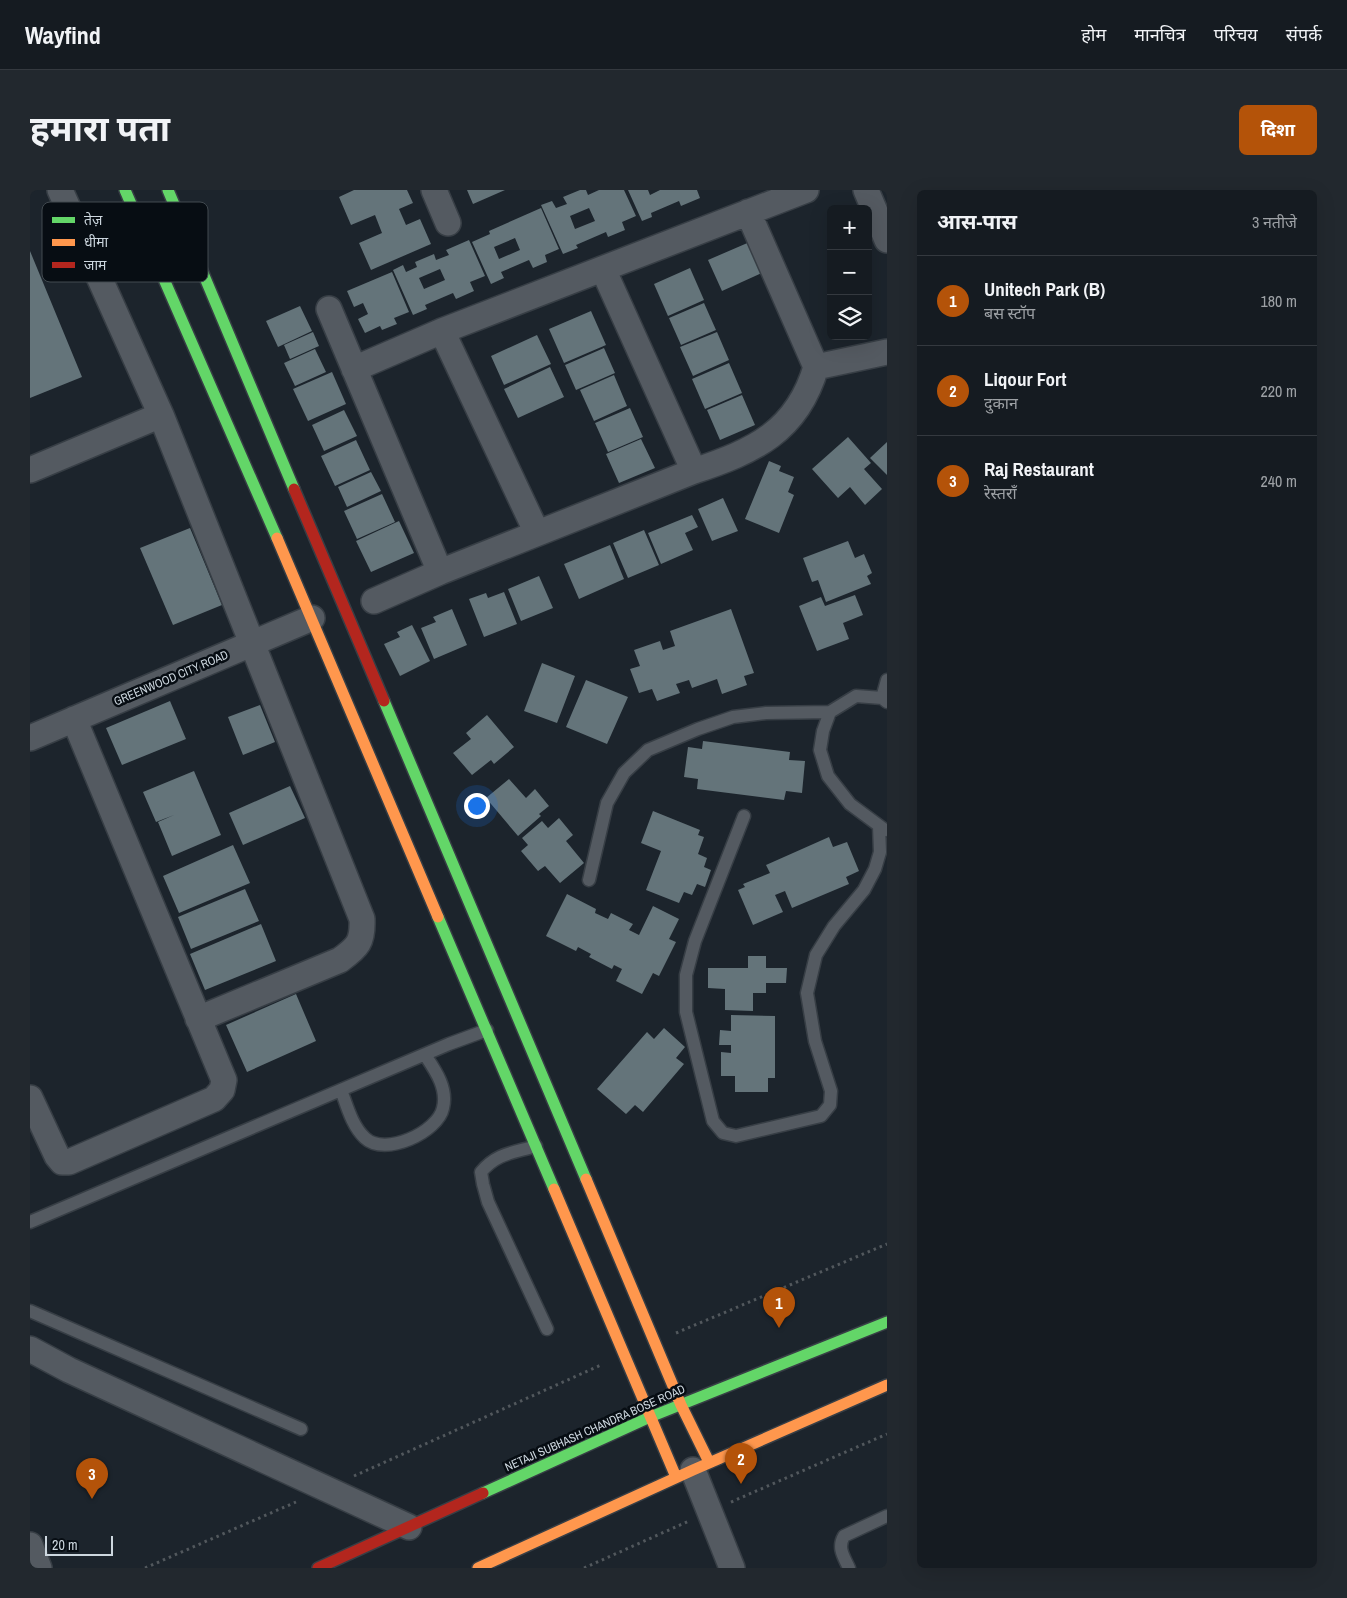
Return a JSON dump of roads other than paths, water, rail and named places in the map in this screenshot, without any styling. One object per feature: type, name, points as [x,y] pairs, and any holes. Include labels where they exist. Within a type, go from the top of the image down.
[{"type":"main road","points":[[125,190],[131,202]]},
{"type":"main road","points":[[168,190],[173,202]]},
{"type":"main road","points":[[169,282],[195,337],[650,1417],[693,1470]]},
{"type":"main road","points":[[203,282],[220,326],[681,1405],[693,1470]]},
{"type":"main road","name":"NETAJI SUBHASH CHANDRA BOSE ROAD","points":[[318,1568],[650,1417],[887,1322]]},
{"type":"main road","points":[[478,1568],[693,1470],[887,1385]]},
{"type":"street","points":[[60,190],[65,202]]},
{"type":"street","points":[[434,190],[448,223]]},
{"type":"street","points":[[354,369],[442,331],[806,190]]},
{"type":"street","points":[[866,190],[887,240]]},
{"type":"street","points":[[374,601],[537,533],[694,471],[728,460],[761,443],[782,428],[796,411],[810,387],[816,366],[748,212]]},
{"type":"street","points":[[603,268],[694,471]]},
{"type":"street","points":[[101,282],[161,414],[254,642],[362,919],[363,934],[356,948],[340,960],[198,1019]]},
{"type":"street","points":[[329,309],[440,572]]},
{"type":"street","points":[[442,331],[537,533]]},
{"type":"street","points":[[816,366],[887,352]]},
{"type":"street","points":[[30,470],[161,414]]},
{"type":"street","name":"GREENWOOD CITY ROAD","points":[[30,738],[312,618]]},
{"type":"street","points":[[30,1098],[56,1156],[62,1162],[70,1162],[214,1099],[222,1090],[224,1080],[74,719]]},
{"type":"street","points":[[30,1349],[69,1370],[409,1527]]},
{"type":"street","points":[[693,1470],[732,1568]]},
{"type":"street","points":[[30,1545],[39,1568]]},
{"type":"lane","points":[[589,880],[607,803],[624,772],[648,750],[733,717],[766,713],[830,712],[856,696],[885,700],[887,680]]},
{"type":"lane","points":[[744,816],[694,941],[686,975],[686,1012],[713,1121],[723,1133],[736,1136],[821,1116],[830,1105],[831,1091],[814,1041],[807,993],[816,955],[834,926],[864,890],[875,869],[880,852],[883,829],[850,804],[828,776],[820,750],[823,731],[830,712]]},
{"type":"lane","points":[[30,1222],[486,1030]]},
{"type":"lane","points":[[342,1090],[354,1123],[365,1139],[382,1146],[392,1145],[411,1138],[432,1127],[439,1119],[444,1107],[440,1080],[425,1055]]},
{"type":"lane","points":[[536,1146],[499,1157],[490,1162],[481,1172],[482,1184],[488,1202],[547,1330]]},
{"type":"lane","points":[[30,1311],[302,1429]]},
{"type":"lane","points":[[849,1568],[841,1549],[841,1542],[844,1536],[887,1516]]},
{"type":"place","name":"Unitech Park (B)","points":[[779,1328]]},
{"type":"place","name":"Liqour Fort","points":[[741,1484]]},
{"type":"place","name":"Raj Restaurant","points":[[92,1499]]}]
